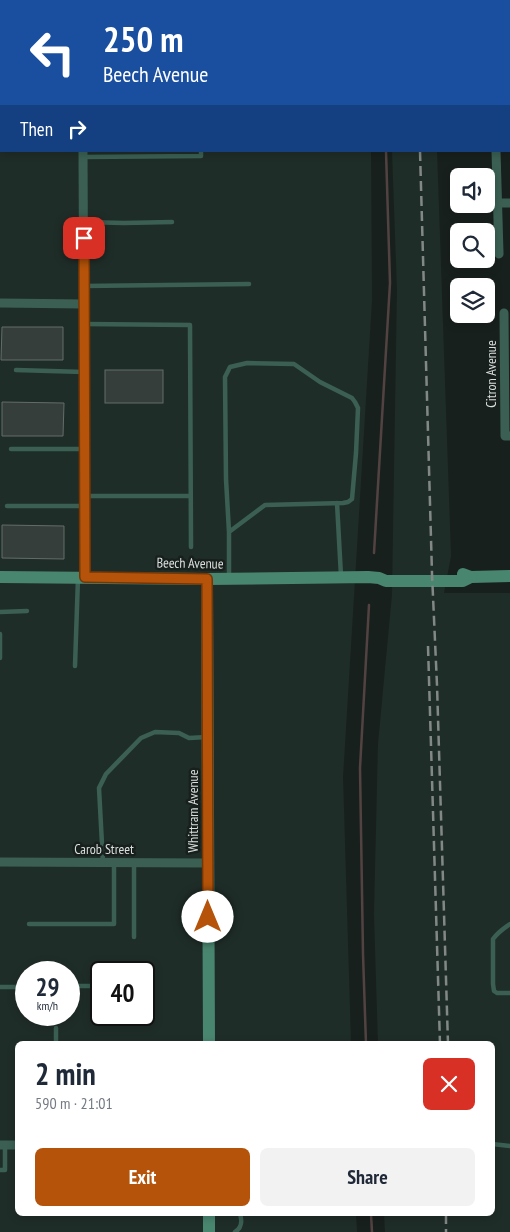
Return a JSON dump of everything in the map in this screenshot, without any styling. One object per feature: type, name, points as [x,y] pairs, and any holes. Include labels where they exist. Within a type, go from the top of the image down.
[{"type":"main road","name":"Beech Avenue","points":[[0,577],[207,579],[341,578],[426,574],[465,574],[471,577],[510,576]]},
{"type":"main road","name":"Whittram Avenue","points":[[207,579],[209,1041]]},
{"type":"main road","points":[[209,1216],[209,1232]]},
{"type":"street","points":[[496,152],[499,254]]},
{"type":"street","points":[[82,577],[84,506],[83,154]]},
{"type":"street","points":[[498,203],[510,203]]},
{"type":"street","points":[[0,303],[84,304]]},
{"type":"street","name":"Citron Avenue","points":[[504,313],[507,360],[507,436]]},
{"type":"street","name":"Carob Street","points":[[0,862],[208,863]]},
{"type":"street","points":[[2,1145],[15,1145]]},
{"type":"lane","points":[[83,154],[201,156],[200,152]]},
{"type":"lane","points":[[84,222],[172,222]]},
{"type":"lane","points":[[84,286],[249,284]]},
{"type":"lane","points":[[84,324],[190,324],[190,547]]},
{"type":"lane","points":[[229,532],[265,505],[337,503],[348,502],[352,499],[358,408],[352,398],[320,382],[294,364],[247,363],[230,367],[225,377],[229,578]]},
{"type":"lane","points":[[16,370],[84,372]]},
{"type":"lane","points":[[11,449],[84,449]]},
{"type":"lane","points":[[84,496],[190,496]]},
{"type":"lane","points":[[337,503],[341,578]]},
{"type":"lane","points":[[7,506],[84,506]]},
{"type":"lane","points":[[75,666],[82,577]]},
{"type":"lane","points":[[0,612],[27,611]]},
{"type":"lane","points":[[0,634],[0,658]]},
{"type":"lane","points":[[103,862],[99,788],[106,774],[141,738],[155,732],[179,733],[189,738],[208,737]]},
{"type":"lane","points":[[30,924],[114,924],[114,863]]},
{"type":"lane","points":[[134,863],[134,937]]},
{"type":"lane","points":[[510,924],[497,933],[493,939],[492,984],[494,991],[497,993],[510,993]]},
{"type":"lane","points":[[0,987],[15,987]]},
{"type":"lane","points":[[56,1028],[56,1041]]},
{"type":"lane","points":[[495,1144],[510,1146]]},
{"type":"lane","points":[[0,1170],[5,1170],[2,1145]]},
{"type":"lane","points":[[235,1232],[239,1230],[241,1225],[240,1216]]},
{"type":"shaded area","points":[[0,152],[371,152],[372,300],[343,777],[351,1041],[15,1041],[15,1216],[356,1216],[357,1232],[0,1232]]},
{"type":"shaded area","points":[[392,152],[437,152],[451,556],[444,593],[510,593],[510,1232],[385,1232],[384,1216],[495,1216],[495,1041],[378,1041],[374,914],[378,744],[392,595],[397,290]]},
{"type":"building","points":[[2,327],[63,327],[63,360],[1,360]]},
{"type":"building","points":[[105,370],[163,370],[163,403],[105,403]]},
{"type":"building","points":[[2,402],[64,403],[63,436],[2,436]]},
{"type":"building","points":[[2,525],[64,526],[64,559],[2,558]]},
{"type":"waterway","points":[[374,553],[390,283],[386,152]]},
{"type":"waterway","points":[[366,1041],[360,768],[369,605]]},
{"type":"waterway","points":[[371,1216],[372,1232]]},
{"type":"railway","points":[[420,152],[448,1041]]},
{"type":"railway","points":[[428,646],[440,1041]]},
{"type":"railway","points":[[446,1216],[446,1232]]},
{"type":"route","points":[[84,238],[85,577],[207,579],[208,917]]}]
